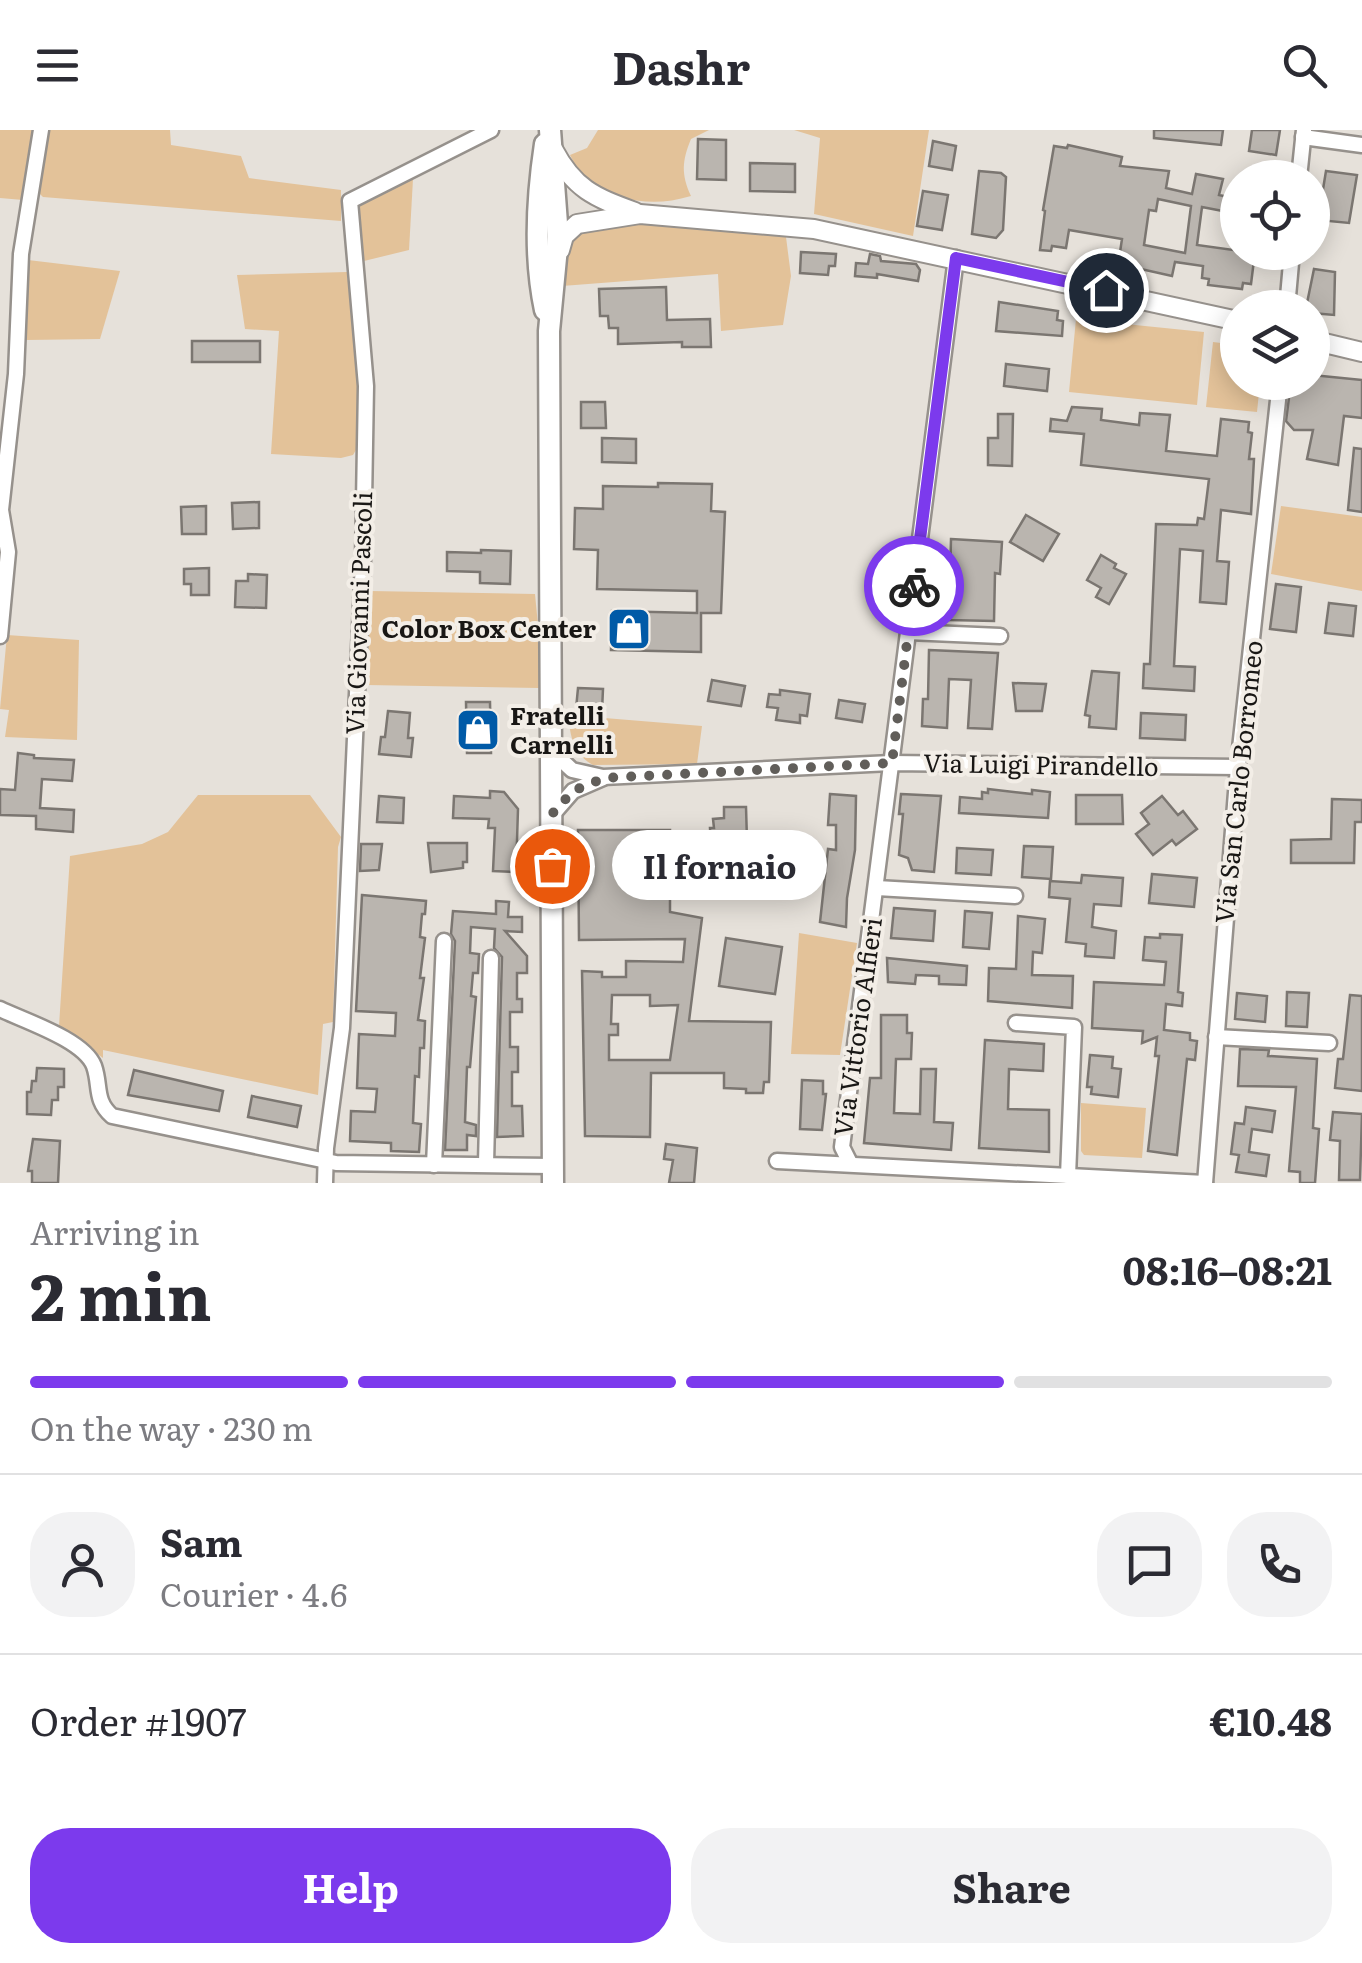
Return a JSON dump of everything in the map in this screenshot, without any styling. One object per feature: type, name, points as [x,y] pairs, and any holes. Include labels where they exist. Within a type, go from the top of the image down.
[{"type":"main road","points":[[548,143],[556,205],[556,263],[549,331],[553,1174]]},
{"type":"main road","points":[[548,143],[540,225],[542,292],[549,331]]},
{"type":"street","points":[[0,636],[8,552],[1,510],[16,374],[21,254],[40,130]]},
{"type":"street","name":"Via Giovanni Pascoli","points":[[325,1183],[342,1028],[363,560],[366,386],[350,201],[491,130]]},
{"type":"street","points":[[1301,160],[1303,133],[1362,146]]},
{"type":"street","points":[[548,143],[565,172],[597,198],[640,214]]},
{"type":"street","points":[[540,225],[556,205],[574,198],[597,198]]},
{"type":"street","points":[[556,205],[586,221]]},
{"type":"street","points":[[556,263],[564,236],[586,221],[640,214],[814,229],[1220,318]]},
{"type":"street","name":"Via Vittorio Alfieri","points":[[850,1163],[842,1147],[956,258]]},
{"type":"street","points":[[1330,344],[1362,352]]},
{"type":"street","name":"Via San Carlo Borromeo","points":[[1205,1183],[1238,767],[1278,400]]},
{"type":"street","points":[[908,632],[1000,636]]},
{"type":"street","name":"Via Luigi Pirandello","points":[[552,751],[572,770],[604,778],[892,763],[1238,767]]},
{"type":"street","name":"Via Luigi Pirandello","points":[[552,814],[573,791],[604,778]]},
{"type":"street","name":"Via Vittorio Alfieri","points":[[878,888],[1015,896]]},
{"type":"street","points":[[434,1165],[444,941]]},
{"type":"street","points":[[486,1164],[491,958]]},
{"type":"street","points":[[0,1009],[85,1052],[95,1067],[102,1108],[112,1116],[328,1162],[486,1164],[553,1174]]},
{"type":"street","points":[[1016,1023],[1074,1027],[1068,1176]]},
{"type":"street","points":[[1216,1037],[1329,1042]]},
{"type":"street","points":[[778,1160],[850,1163],[856,1167],[978,1178],[1068,1176],[1205,1183]]},
{"type":"shaded area","points":[[0,130],[34,130],[23,200],[0,198]]},
{"type":"shaded area","points":[[47,130],[170,130],[171,145],[241,156],[249,178],[341,190],[341,221],[43,197],[37,191]]},
{"type":"shaded area","points":[[598,130],[709,130],[691,139],[686,154],[684,174],[691,196],[637,200],[585,184],[570,155],[587,148]]},
{"type":"shaded area","points":[[794,130],[929,130],[913,236],[814,214],[820,138]]},
{"type":"shaded area","points":[[413,179],[409,250],[364,261],[357,204]]},
{"type":"shaded area","points":[[662,223],[786,237],[791,276],[783,325],[721,331],[718,274],[562,286],[564,254],[573,238],[610,226]]},
{"type":"shaded area","points":[[28,260],[120,271],[100,339],[26,340]]},
{"type":"shaded area","points":[[347,272],[358,374],[359,445],[353,455],[341,458],[271,454],[279,331],[245,329],[237,275]]},
{"type":"shaded area","points":[[1076,319],[1204,332],[1197,405],[1069,392]]},
{"type":"shaded area","points":[[1213,342],[1220,343],[1220,400],[1258,400],[1257,412],[1206,407]]},
{"type":"shaded area","points":[[1281,506],[1362,517],[1362,591],[1271,574]]},
{"type":"shaded area","points":[[370,591],[535,594],[541,656],[539,688],[367,685]]},
{"type":"shaded area","points":[[7,635],[79,640],[77,740],[5,737],[9,710],[0,709]]},
{"type":"shaded area","points":[[568,715],[702,726],[697,764],[593,765],[577,750]]},
{"type":"shaded area","points":[[198,795],[310,795],[341,837],[333,1022],[323,1024],[318,1095],[103,1050],[103,1058],[59,1026],[70,856],[142,844],[168,832]]},
{"type":"shaded area","points":[[799,933],[857,943],[840,1055],[791,1054]]},
{"type":"shaded area","points":[[1081,1103],[1146,1108],[1142,1158],[1084,1155]]},
{"type":"building","points":[[1154,130],[1223,130],[1221,145],[1154,138]]},
{"type":"building","points":[[1252,130],[1280,130],[1276,155],[1249,151]]},
{"type":"building","points":[[698,139],[726,140],[726,180],[697,179]]},
{"type":"building","points":[[933,141],[956,146],[952,170],[929,166]]},
{"type":"building","points":[[1068,145],[1122,157],[1120,166],[1169,171],[1166,188],[1192,194],[1196,174],[1220,178],[1220,210],[1202,207],[1197,245],[1220,248],[1220,270],[1253,270],[1251,284],[1243,283],[1242,289],[1208,285],[1209,279],[1202,278],[1203,266],[1175,262],[1172,276],[1141,269],[1140,275],[1117,272],[1122,239],[1069,230],[1066,248],[1052,246],[1051,251],[1040,250],[1054,146]],"holes":[[[1158,199],[1191,206],[1185,253],[1144,245],[1149,210],[1156,211]]]},
{"type":"building","points":[[750,163],[795,164],[795,192],[750,191]]},
{"type":"building","points":[[979,171],[1006,177],[1003,230],[996,238],[972,234]]},
{"type":"building","points":[[1330,172],[1357,175],[1349,223],[1330,221]]},
{"type":"building","points":[[923,191],[948,195],[942,230],[917,226]]},
{"type":"building","points":[[801,252],[836,254],[835,266],[829,266],[828,275],[800,273]]},
{"type":"building","points":[[870,254],[880,256],[881,261],[916,264],[920,270],[918,281],[877,274],[877,278],[855,276],[856,263],[868,264]]},
{"type":"building","points":[[1314,270],[1335,272],[1334,315],[1330,315],[1330,290],[1310,290]]},
{"type":"building","points":[[666,287],[667,320],[710,319],[711,347],[682,347],[682,342],[618,344],[618,328],[609,328],[608,316],[600,316],[599,289]]},
{"type":"building","points":[[999,302],[1058,311],[1057,320],[1063,321],[1062,336],[996,331]]},
{"type":"building","points":[[192,341],[260,341],[260,362],[192,362]]},
{"type":"building","points":[[1006,364],[1049,369],[1047,391],[1004,386]]},
{"type":"building","points":[[1330,377],[1362,380],[1362,418],[1344,416],[1338,465],[1307,459],[1313,430],[1294,430],[1286,421],[1289,400],[1330,400]]},
{"type":"building","points":[[581,402],[605,402],[606,428],[581,428]]},
{"type":"building","points":[[1072,407],[1102,409],[1101,420],[1139,425],[1140,413],[1170,415],[1166,451],[1217,456],[1221,419],[1249,422],[1249,459],[1254,459],[1251,514],[1221,510],[1217,561],[1229,562],[1226,604],[1200,602],[1203,551],[1180,549],[1174,666],[1195,667],[1194,691],[1143,688],[1144,664],[1150,664],[1156,524],[1197,525],[1198,518],[1204,519],[1209,479],[1081,465],[1084,434],[1050,431],[1051,419],[1067,421]]},
{"type":"building","points":[[998,414],[1013,414],[1012,466],[988,465],[988,438],[998,438]]},
{"type":"building","points":[[602,438],[636,439],[636,463],[602,462]]},
{"type":"building","points":[[1354,448],[1362,449],[1362,512],[1348,510]]},
{"type":"building","points":[[658,483],[712,484],[711,511],[725,512],[721,613],[701,613],[701,652],[611,650],[612,611],[697,613],[697,591],[597,589],[598,550],[574,549],[575,508],[603,509],[603,486],[658,487]]},
{"type":"building","points":[[259,502],[259,528],[233,529],[232,503]]},
{"type":"building","points":[[206,506],[206,534],[182,534],[181,507]]},
{"type":"building","points":[[1026,515],[1059,534],[1043,561],[1010,542]]},
{"type":"building","points":[[951,539],[1002,542],[1000,574],[995,573],[994,621],[949,620]]},
{"type":"building","points":[[511,551],[510,584],[480,583],[480,572],[447,571],[447,552]]},
{"type":"building","points":[[1101,555],[1126,574],[1109,604],[1096,597],[1101,588],[1087,580]]},
{"type":"building","points":[[209,568],[209,595],[191,595],[191,584],[184,584],[184,569]]},
{"type":"building","points":[[248,574],[267,575],[266,608],[235,607],[236,581],[248,581]]},
{"type":"building","points":[[1276,584],[1301,587],[1296,632],[1270,629]]},
{"type":"building","points":[[1329,603],[1356,606],[1353,636],[1325,633]]},
{"type":"building","points":[[929,650],[998,653],[992,729],[968,728],[971,680],[949,679],[947,728],[922,726],[923,699],[928,699]]},
{"type":"building","points":[[1092,671],[1119,673],[1116,729],[1089,727],[1090,716],[1085,715]]},
{"type":"building","points":[[712,680],[745,686],[741,706],[708,701]]},
{"type":"building","points":[[1013,683],[1046,684],[1042,711],[1016,711]]},
{"type":"building","points":[[578,688],[603,689],[602,711],[576,709]]},
{"type":"building","points":[[780,690],[810,694],[807,716],[800,715],[800,723],[776,720],[778,708],[767,707],[769,694],[780,695]]},
{"type":"building","points":[[839,700],[865,704],[862,722],[836,718]]},
{"type":"building","points":[[466,702],[490,702],[491,753],[467,753]]},
{"type":"building","points":[[388,711],[410,713],[411,757],[379,754]]},
{"type":"building","points":[[1141,713],[1186,715],[1185,740],[1140,738]]},
{"type":"building","points":[[18,753],[74,760],[72,781],[42,779],[40,808],[74,810],[73,832],[36,829],[36,816],[0,815],[0,789],[15,790]]},
{"type":"building","points":[[988,789],[1050,792],[1048,818],[959,813],[960,797],[982,799],[982,792],[988,793]]},
{"type":"building","points":[[490,791],[504,792],[518,809],[516,872],[493,871],[495,828],[488,828],[489,819],[453,818],[454,796],[490,798]]},
{"type":"building","points":[[830,794],[856,796],[855,850],[846,927],[820,922],[828,849],[836,850],[836,825],[828,825]]},
{"type":"building","points":[[901,794],[941,796],[934,872],[912,870],[908,858],[899,855]]},
{"type":"building","points":[[1076,795],[1122,795],[1123,824],[1076,824]]},
{"type":"building","points":[[379,796],[404,798],[403,823],[377,822]]},
{"type":"building","points":[[1162,796],[1178,815],[1183,811],[1197,829],[1176,845],[1172,840],[1153,855],[1136,834],[1149,824],[1141,813]]},
{"type":"building","points":[[1332,799],[1362,800],[1362,822],[1355,822],[1354,863],[1291,863],[1291,840],[1331,839]]},
{"type":"building","points":[[724,807],[746,807],[747,840],[736,840],[737,867],[712,868],[710,828],[714,828],[713,819],[724,818]]},
{"type":"building","points":[[578,830],[670,830],[670,912],[702,918],[689,1021],[771,1022],[769,1082],[764,1082],[763,1093],[724,1088],[724,1073],[651,1073],[650,1137],[585,1136],[582,971],[602,972],[602,977],[626,977],[626,961],[683,962],[685,939],[579,940]],"holes":[[[612,995],[650,995],[650,1006],[678,1005],[670,1060],[609,1060],[609,1035],[618,1035],[618,1024],[611,1024]]]},
{"type":"building","points":[[428,843],[467,843],[467,862],[463,862],[463,868],[431,872]]},
{"type":"building","points":[[361,844],[382,844],[379,870],[360,871]]},
{"type":"building","points":[[1024,846],[1053,847],[1051,879],[1022,877]]},
{"type":"building","points":[[957,848],[993,850],[991,875],[956,873]]},
{"type":"building","points":[[1152,874],[1197,878],[1194,907],[1149,903]]},
{"type":"building","points":[[1082,875],[1123,878],[1121,906],[1094,904],[1092,927],[1116,931],[1114,958],[1085,956],[1086,944],[1066,942],[1070,899],[1049,897],[1050,881],[1081,883]]},
{"type":"building","points":[[362,895],[426,901],[420,937],[425,938],[418,1020],[425,1021],[424,1048],[420,1048],[419,1077],[415,1076],[413,1123],[421,1124],[419,1152],[391,1151],[391,1143],[350,1141],[351,1111],[375,1112],[377,1089],[357,1088],[359,1034],[395,1036],[396,1013],[356,1011]]},
{"type":"building","points":[[496,901],[509,902],[508,917],[522,917],[522,932],[505,931],[527,956],[527,973],[517,973],[517,999],[522,999],[522,1012],[510,1012],[510,1047],[518,1047],[518,1072],[512,1072],[512,1106],[522,1106],[523,1136],[497,1137],[502,957],[494,948],[495,929],[471,927],[470,953],[479,954],[471,996],[476,997],[465,1122],[476,1125],[476,1136],[467,1135],[467,1150],[445,1150],[455,941],[451,934],[453,911],[496,914]]},
{"type":"building","points":[[894,908],[935,911],[933,941],[891,938]]},
{"type":"building","points":[[965,911],[992,913],[989,949],[963,947]]},
{"type":"building","points":[[1018,916],[1045,919],[1042,953],[1033,952],[1032,975],[1073,976],[1072,1008],[988,1001],[989,968],[1016,969]]},
{"type":"building","points":[[1160,934],[1182,935],[1178,992],[1183,993],[1182,1006],[1166,1004],[1164,1030],[1190,1033],[1190,1040],[1197,1041],[1195,1060],[1187,1059],[1177,1155],[1148,1151],[1159,1056],[1155,1056],[1157,1037],[1142,1043],[1143,1031],[1092,1028],[1094,982],[1164,985],[1166,962],[1143,960],[1145,937],[1160,938]]},
{"type":"building","points":[[726,938],[782,947],[775,994],[719,986]]},
{"type":"building","points":[[887,958],[967,966],[966,985],[939,984],[939,976],[916,975],[915,984],[888,982]]},
{"type":"building","points":[[1287,992],[1309,993],[1307,1027],[1286,1026]]},
{"type":"building","points":[[1237,993],[1267,996],[1265,1022],[1235,1019]]},
{"type":"building","points":[[1350,995],[1362,996],[1362,1091],[1335,1088],[1338,1059],[1343,1059]]},
{"type":"building","points":[[881,1015],[907,1015],[907,1033],[912,1033],[911,1059],[896,1059],[894,1113],[920,1114],[921,1069],[936,1069],[934,1122],[953,1123],[951,1150],[864,1143],[870,1078],[881,1078]]},
{"type":"building","points":[[985,1040],[1044,1044],[1043,1071],[1009,1069],[1008,1109],[1049,1110],[1049,1152],[979,1148]]},
{"type":"building","points":[[1240,1049],[1269,1050],[1268,1056],[1317,1059],[1313,1128],[1319,1129],[1315,1183],[1300,1183],[1300,1172],[1289,1171],[1296,1087],[1238,1086]]},
{"type":"building","points":[[1090,1055],[1113,1057],[1112,1068],[1121,1069],[1118,1097],[1091,1094],[1092,1087],[1087,1087]]},
{"type":"building","points":[[37,1068],[64,1069],[64,1087],[58,1087],[58,1100],[52,1100],[51,1115],[27,1114],[27,1092],[31,1092],[32,1081],[36,1081]]},
{"type":"building","points":[[134,1070],[223,1091],[219,1111],[128,1095]]},
{"type":"building","points":[[802,1080],[823,1081],[826,1094],[822,1130],[800,1129]]},
{"type":"building","points":[[252,1096],[301,1106],[297,1127],[248,1117]]},
{"type":"building","points":[[1246,1107],[1275,1111],[1272,1132],[1252,1129],[1249,1152],[1269,1155],[1266,1176],[1236,1172],[1239,1155],[1231,1154],[1235,1123],[1244,1124]]},
{"type":"building","points":[[1333,1112],[1362,1114],[1360,1180],[1339,1180],[1340,1141],[1330,1140]]},
{"type":"building","points":[[33,1139],[60,1141],[58,1183],[32,1183],[32,1171],[28,1171]]},
{"type":"building","points":[[666,1144],[697,1148],[694,1183],[669,1183],[673,1160],[664,1159]]},
{"type":"way so far","points":[[552,866],[552,814],[585,783],[604,778],[892,763],[914,586]]},
{"type":"place","name":"Color Box Center","points":[[629,629]]},
{"type":"place","name":"Fratelli Carnelli","points":[[478,730]]},
{"type":"place","name":"Il fornaio","points":[[552,866]]},
{"type":"route","points":[[914,586],[956,258],[1106,290]]}]
